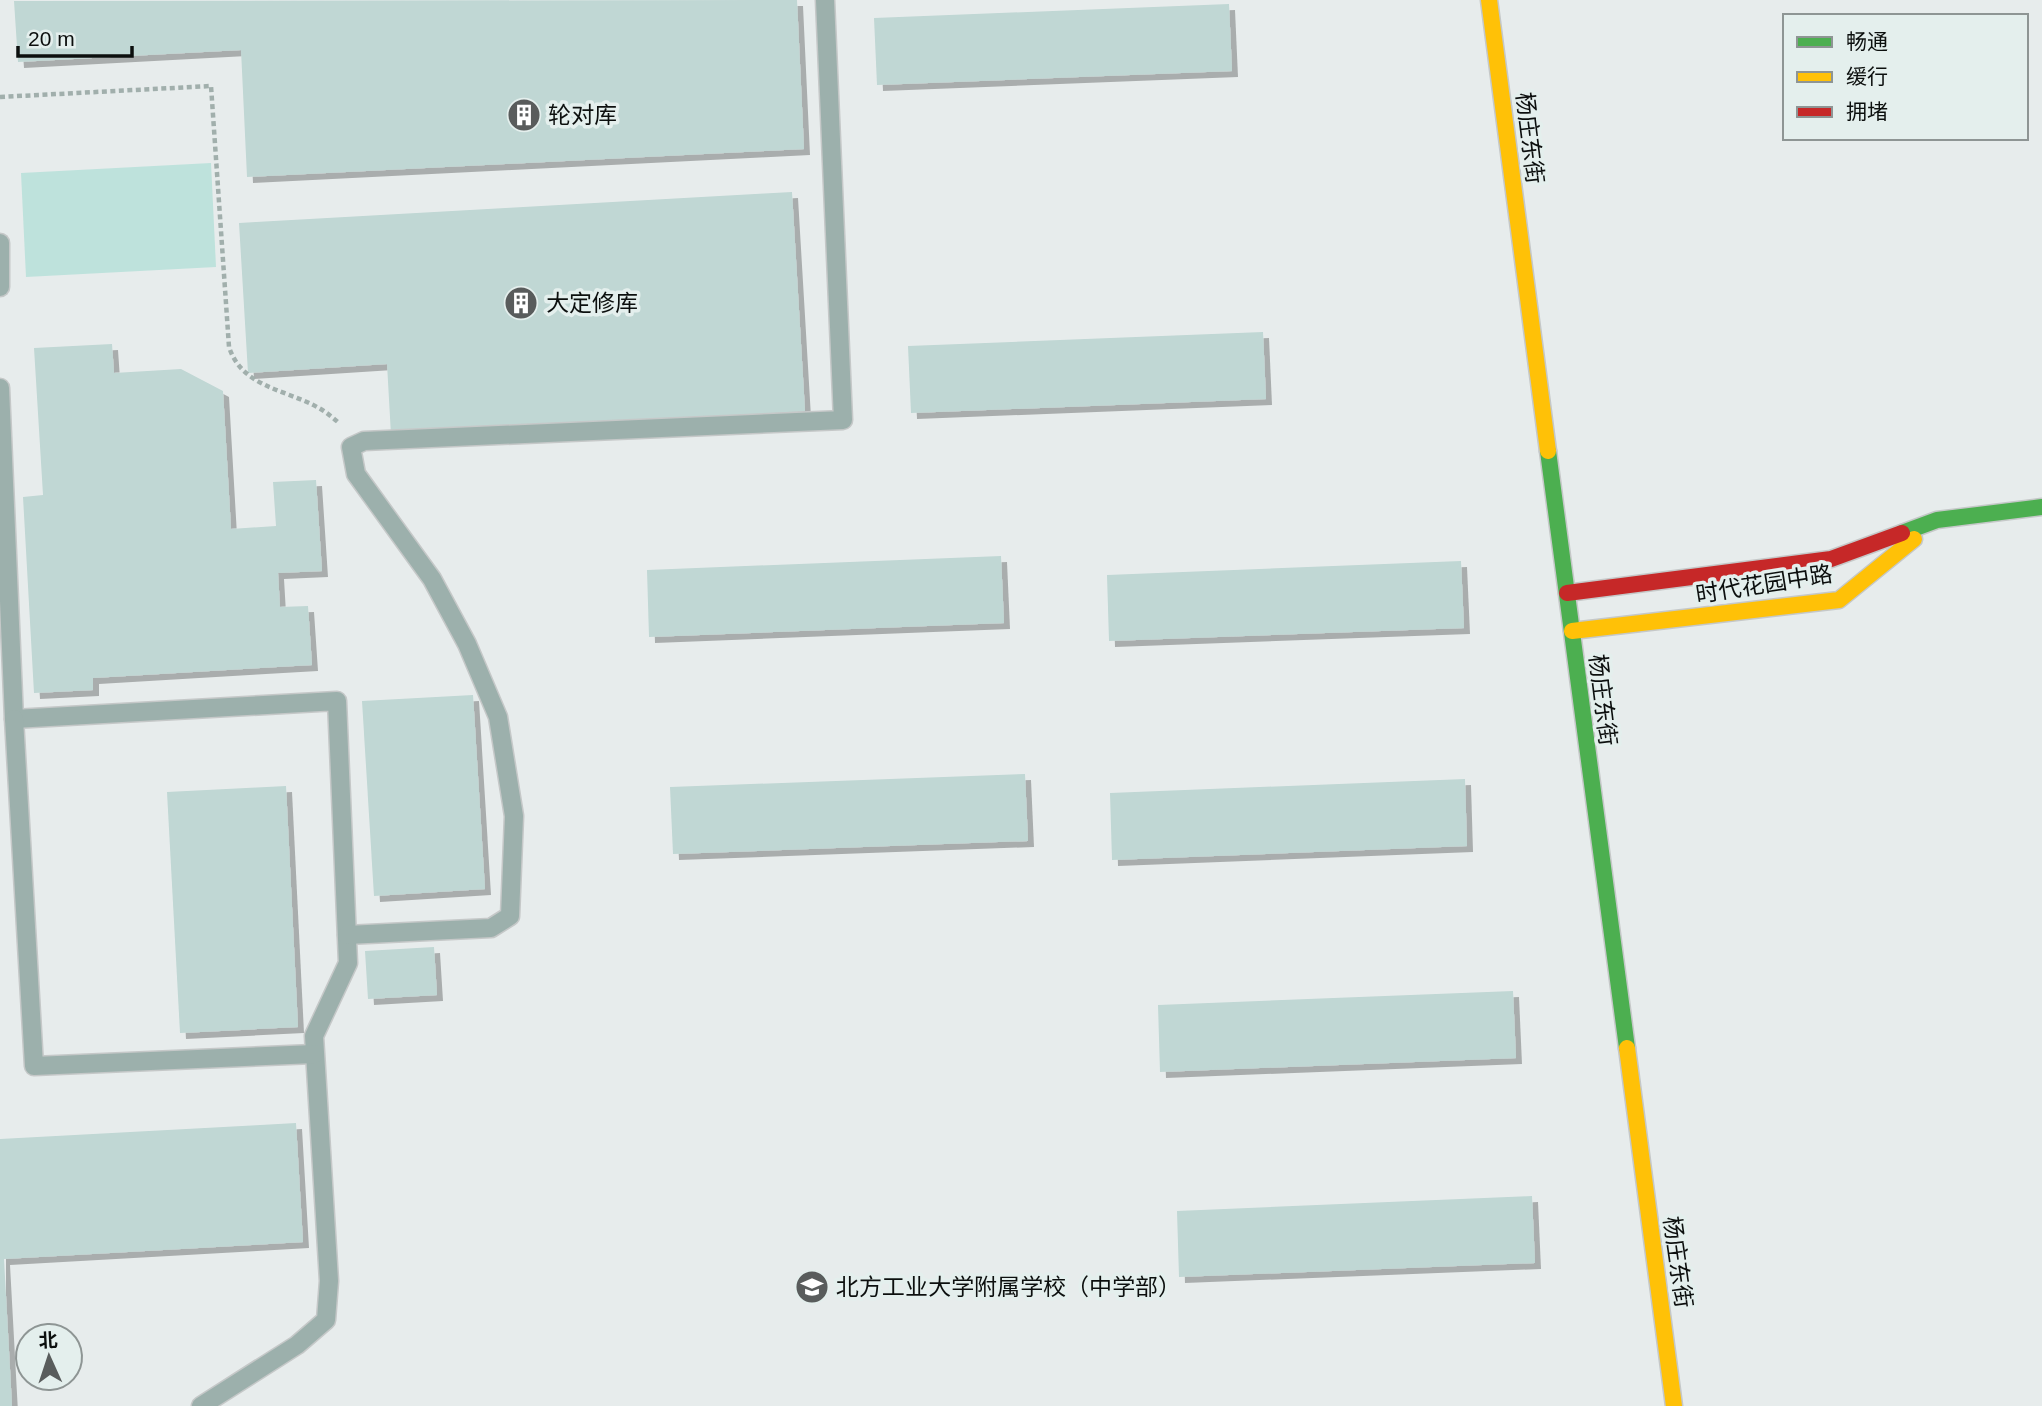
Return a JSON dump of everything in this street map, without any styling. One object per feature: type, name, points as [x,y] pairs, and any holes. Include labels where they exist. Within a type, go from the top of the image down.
[{"type":"street","name":"杨庄东街","points":[[1489,0],[1674,1406]]},
{"type":"street","name":"时代花园中路","points":[[1567,593],[1831,559],[1937,520],[2042,507]]},
{"type":"street","name":"时代花园中路","points":[[1572,631],[1839,600],[1937,520]]},
{"type":"lane","points":[[347,935],[491,928],[510,916],[513,828],[498,717],[467,644],[432,579],[356,474],[351,447],[364,441],[842,420],[825,0]]},
{"type":"lane","points":[[0,243],[0,287]]},
{"type":"lane","points":[[0,388],[14,719],[34,1066],[314,1054]]},
{"type":"lane","points":[[14,719],[337,701],[348,963],[314,1036],[329,1281],[326,1320],[297,1345],[201,1406]]},
{"type":"path","points":[[0,97],[211,86],[229,347],[234,362],[248,377],[318,407],[364,441]]},
{"type":"green space","points":[[211,163],[216,267],[26,277],[21,173]]},
{"type":"building","name":"轮对库","points":[[797,0],[804,149],[247,177],[241,50],[18,62],[14,1]]},
{"type":"building","points":[[1229,4],[1232,71],[877,85],[874,18]]},
{"type":"building","name":"大定修库","points":[[792,192],[805,411],[391,435],[387,364],[248,373],[239,223]]},
{"type":"building","points":[[1263,332],[1266,399],[911,413],[908,346]]},
{"type":"building","points":[[112,344],[114,373],[181,369],[223,391],[231,529],[276,526],[273,482],[316,480],[322,571],[278,573],[280,607],[308,606],[312,665],[93,678],[93,690],[34,693],[23,497],[43,495],[34,348]]},
{"type":"building","points":[[1001,556],[1004,623],[649,637],[647,570]]},
{"type":"building","points":[[1461,561],[1464,628],[1109,641],[1107,575]]},
{"type":"building","points":[[473,695],[485,889],[374,896],[362,701]]},
{"type":"building","points":[[1025,774],[1028,841],[673,854],[670,787]]},
{"type":"building","points":[[1465,779],[1467,846],[1112,860],[1110,793]]},
{"type":"building","points":[[286,786],[298,1027],[180,1033],[167,792]]},
{"type":"building","points":[[434,947],[437,995],[368,999],[365,951]]},
{"type":"building","points":[[1513,991],[1516,1058],[1160,1072],[1158,1005]]},
{"type":"building","points":[[296,1123],[303,1242],[4,1259],[12,1406],[0,1406],[0,1139]]},
{"type":"building","points":[[1532,1196],[1535,1263],[1179,1277],[1177,1211]]},
{"type":"traffic: fast","points":[[1548,451],[1627,1048]]},
{"type":"traffic: fast","points":[[1902,533],[1937,520],[2042,507]]},
{"type":"traffic: slow","points":[[1489,0],[1548,451]]},
{"type":"traffic: slow","points":[[1572,631],[1839,600],[1914,539]]},
{"type":"traffic: slow","points":[[1627,1048],[1674,1406]]},
{"type":"traffic: jam","points":[[1567,593],[1831,559],[1902,533]]},
{"type":"place","name":"轮对库","points":[[524,115]]},
{"type":"place","name":"大定修库","points":[[521,303]]},
{"type":"place","name":"北方工业大学附属学校（中学部）","points":[[812,1287]]}]
